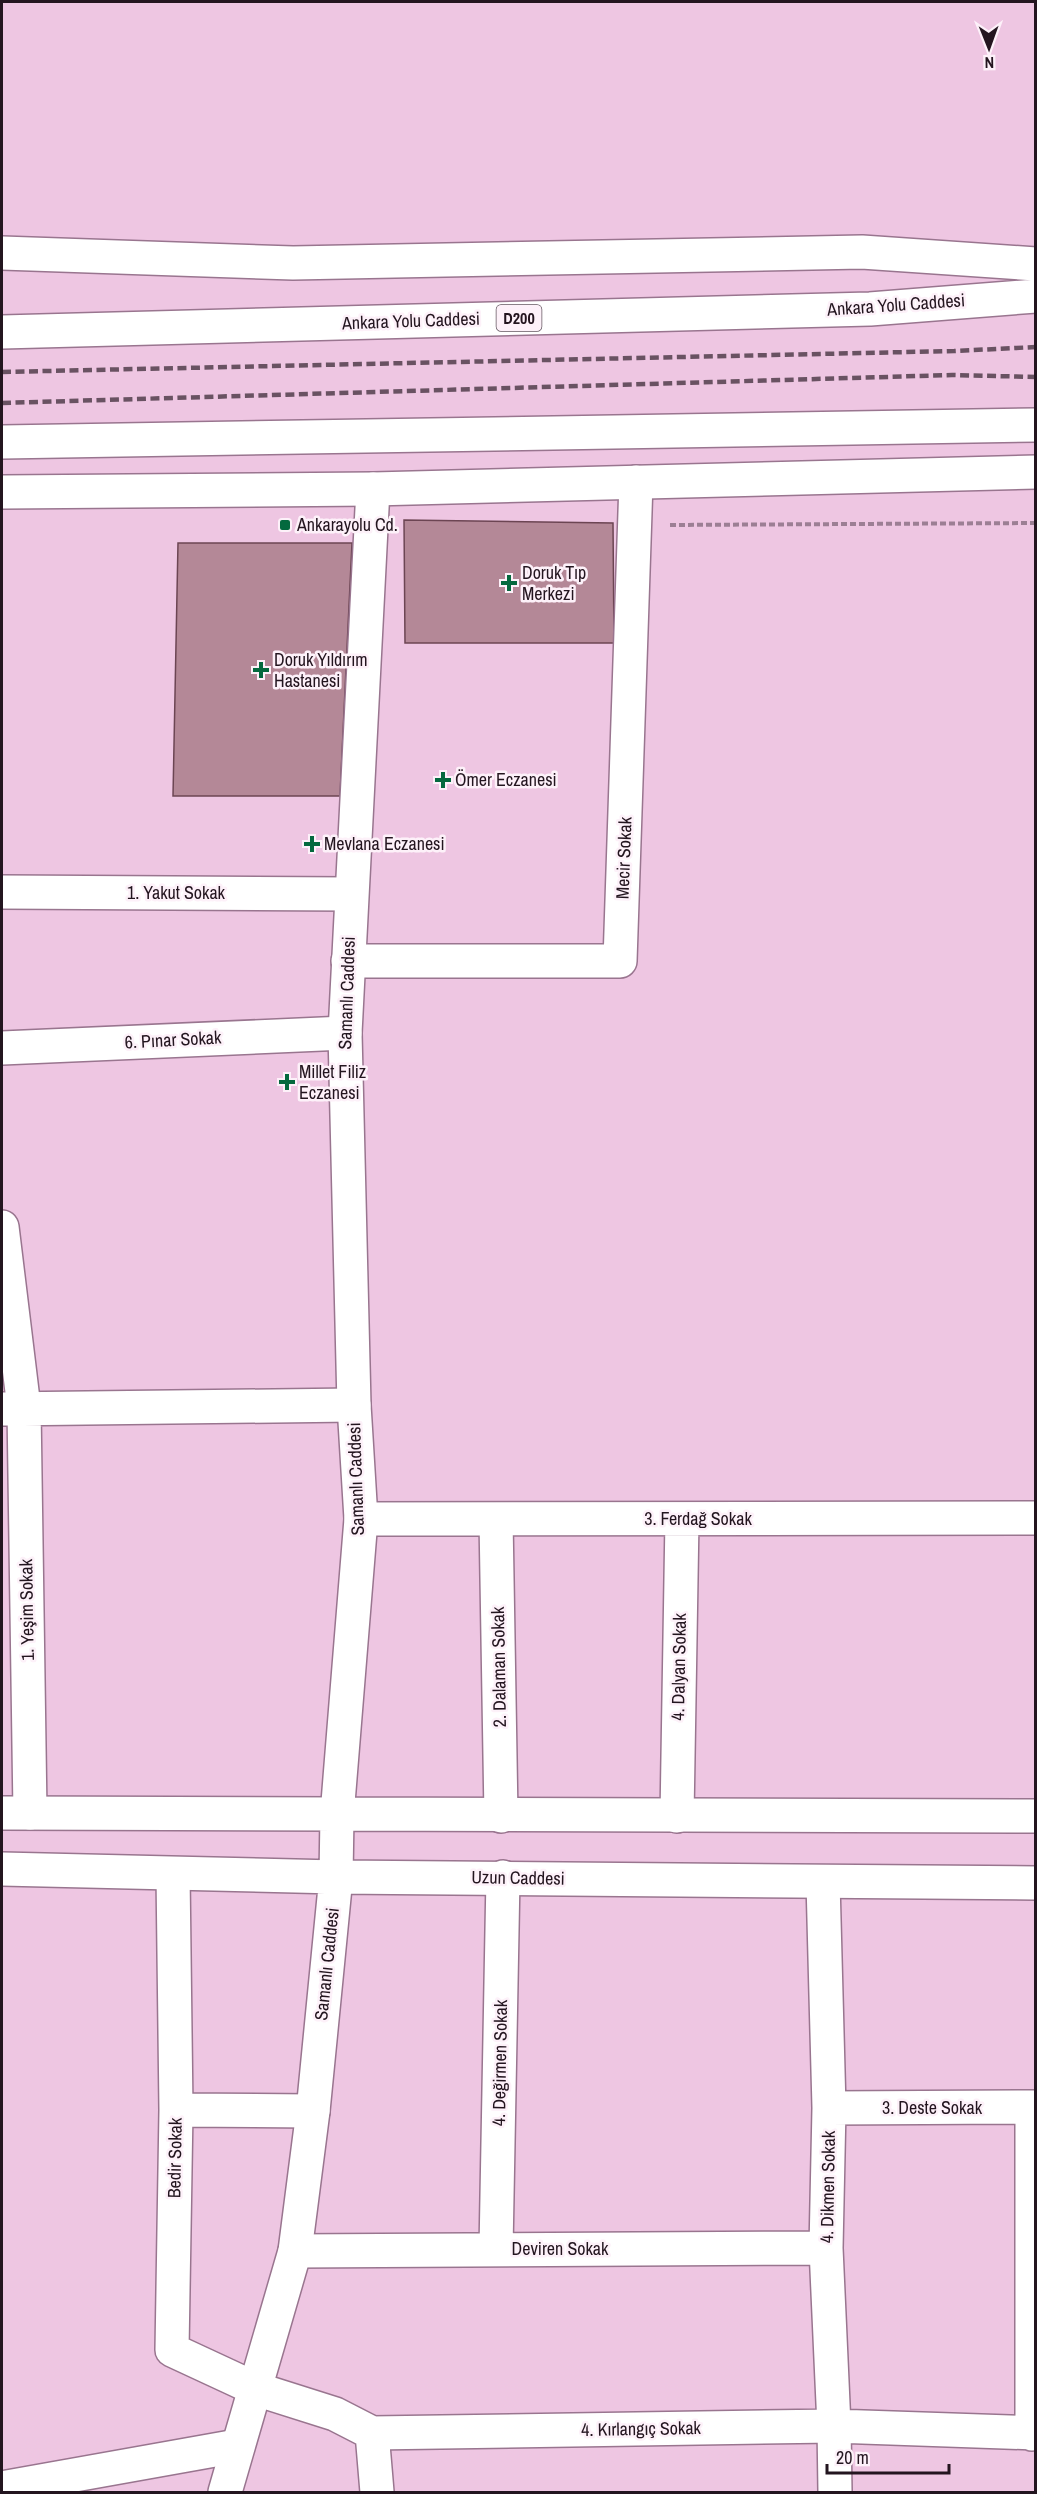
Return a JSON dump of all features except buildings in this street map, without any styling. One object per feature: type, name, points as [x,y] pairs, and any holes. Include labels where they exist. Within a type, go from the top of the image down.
[{"type":"main road","points":[[2,273],[293,263],[862,252],[1035,264]]},
{"type":"main road","points":[[2,253],[293,263]]},
{"type":"main road","name":"Ankara Yolu Caddesi","points":[[2,332],[870,309],[1035,296]]},
{"type":"main road","points":[[2,442],[1035,425]]},
{"type":"main road","points":[[2,492],[373,489],[1035,472]]},
{"type":"main road","name":"Mecir Sokak","points":[[348,961],[620,961],[636,482]]},
{"type":"main road","name":"Samanlı Caddesi","points":[[225,2493],[295,2251],[313,2111],[336,1877],[337,1815],[361,1519],[354,1406],[345,1033],[373,489]]},
{"type":"main road","name":"1. Yakut Sokak","points":[[2,892],[351,894]]},
{"type":"main road","name":"6. Pınar Sokak","points":[[2,1048],[345,1033]]},
{"type":"main road","name":"1. Yeşim Sokak","points":[[2,1227],[13,1408],[16,1813]]},
{"type":"main road","points":[[13,1408],[354,1406]]},
{"type":"main road","name":"3. Ferdağ Sokak","points":[[361,1519],[1035,1518]]},
{"type":"main road","name":"2. Dalaman Sokak","points":[[496,1519],[501,1816]]},
{"type":"main road","name":"4. Dalyan Sokak","points":[[677,1816],[682,1519]]},
{"type":"main road","points":[[16,1813],[1035,1816]]},
{"type":"main road","name":"Uzun Caddesi","points":[[2,1869],[336,1877],[1035,1883]]},
{"type":"main road","name":"Bedir Sokak","points":[[173,1874],[176,2110],[172,2350],[255,2389]]},
{"type":"main road","name":"4. Değirmen Sokak","points":[[496,2249],[503,1877]]},
{"type":"main road","name":"4. Dikmen Sokak","points":[[823,1882],[829,2109],[826,2248],[835,2493]]},
{"type":"main road","points":[[1034,2107],[1034,2434]]},
{"type":"main road","name":"3. Deste Sokak","points":[[829,2109],[1034,2107]]},
{"type":"main road","points":[[176,2110],[313,2111]]},
{"type":"main road","name":"Deviren Sokak","points":[[295,2251],[826,2248]]},
{"type":"main road","name":"4. Kırlangıç Sokak","points":[[255,2389],[335,2414],[372,2433],[834,2426],[1034,2434]]},
{"type":"main road","points":[[372,2433],[377,2493]]},
{"type":"main road","points":[[2,2488],[237,2446]]},
{"type":"path","points":[[635,525],[1035,523]]},
{"type":"railway","points":[[2,372],[954,351],[1036,347]]},
{"type":"railway","points":[[2,403],[952,375],[1036,377]]},
{"type":"place","name":"Ankarayolu Cd.","points":[[285,525]]},
{"type":"place","name":"Doruk Tıp Merkezi","points":[[509,583]]},
{"type":"place","name":"Doruk Yıldırım Hastanesi","points":[[261,670]]},
{"type":"place","name":"Ömer Eczanesi","points":[[443,780]]},
{"type":"place","name":"Mevlana Eczanesi","points":[[312,844]]},
{"type":"place","name":"Millet Filiz Eczanesi","points":[[287,1082]]}]
